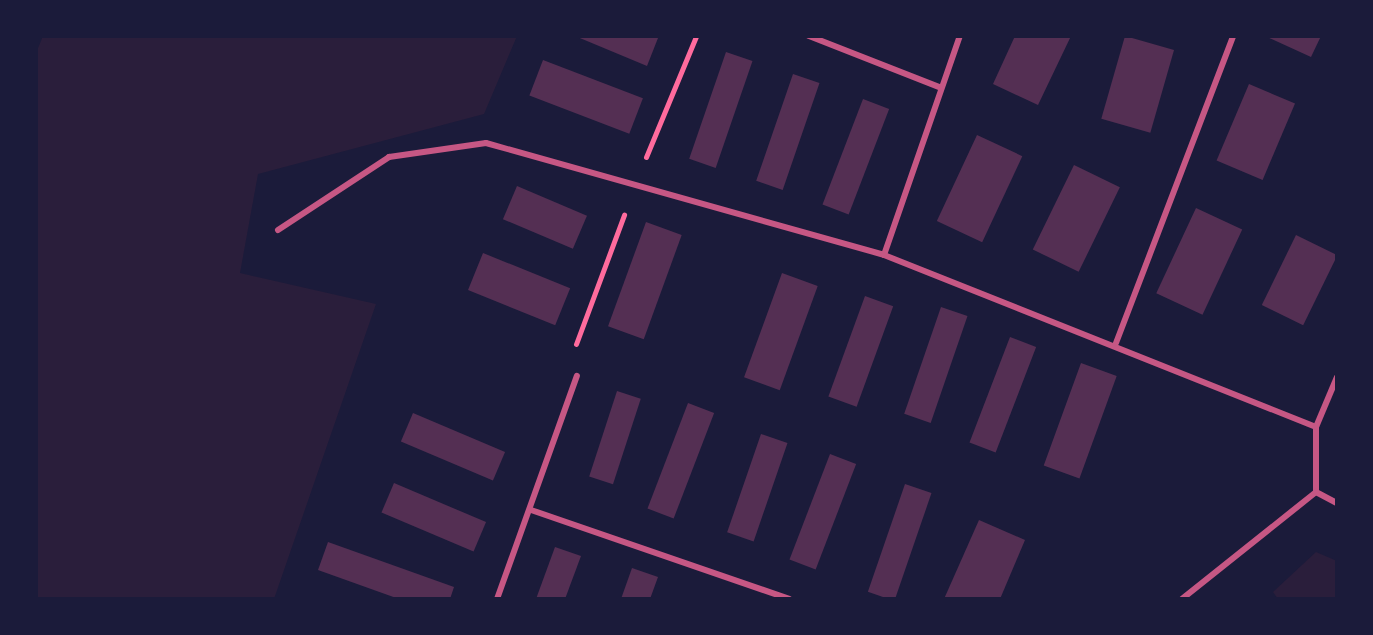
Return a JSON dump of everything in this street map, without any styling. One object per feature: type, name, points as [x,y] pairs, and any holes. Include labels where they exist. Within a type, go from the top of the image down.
[{"type":"lane","points":[[809,36],[939,87]]},
{"type":"lane","points":[[884,255],[939,87],[960,36]]},
{"type":"lane","points":[[1116,343],[1233,36]]},
{"type":"lane","points":[[278,230],[389,157],[486,143],[884,255],[1116,343],[1316,427]]},
{"type":"lane","points":[[497,599],[577,376]]},
{"type":"lane","points":[[1316,492],[1316,427],[1337,377]]},
{"type":"lane","points":[[1316,492],[1337,503]]},
{"type":"lane","points":[[1182,599],[1316,492]]},
{"type":"lane","points":[[531,510],[789,599]]},
{"type":"path","points":[[577,376],[571,357],[634,187],[696,36]]},
{"type":"shaded area","points":[[43,36],[517,36],[484,114],[258,174],[240,273],[376,304],[274,599],[36,599],[36,53]]},
{"type":"shaded area","points":[[1316,552],[1337,561],[1337,599],[1278,599],[1273,592]]},
{"type":"building","points":[[575,36],[654,36],[658,38],[647,66]]},
{"type":"building","points":[[1015,36],[1071,36],[1038,105],[993,84]]},
{"type":"building","points":[[1125,36],[1174,50],[1150,133],[1101,119]]},
{"type":"building","points":[[1265,36],[1321,36],[1311,57]]},
{"type":"building","points":[[726,52],[752,61],[716,168],[689,159]]},
{"type":"building","points":[[543,60],[643,98],[629,134],[529,95]]},
{"type":"building","points":[[793,74],[819,83],[783,190],[756,181]]},
{"type":"building","points":[[1249,84],[1295,104],[1263,180],[1217,160]]},
{"type":"building","points":[[863,99],[889,109],[849,215],[823,204]]},
{"type":"building","points":[[977,135],[1022,156],[982,242],[937,221]]},
{"type":"building","points":[[1074,165],[1120,187],[1079,272],[1033,249]]},
{"type":"building","points":[[517,186],[587,216],[573,249],[503,219]]},
{"type":"building","points":[[1196,208],[1242,230],[1202,315],[1156,293]]},
{"type":"building","points":[[646,222],[682,235],[644,339],[608,326]]},
{"type":"building","points":[[1296,235],[1337,255],[1303,325],[1262,305]]},
{"type":"building","points":[[483,253],[570,288],[555,325],[468,290]]},
{"type":"building","points":[[782,273],[818,286],[780,390],[744,377]]},
{"type":"building","points":[[865,296],[893,306],[857,407],[828,397]]},
{"type":"building","points":[[941,307],[967,316],[931,423],[904,414]]},
{"type":"building","points":[[1010,337],[1036,347],[996,453],[970,442]]},
{"type":"building","points":[[1081,363],[1117,376],[1079,478],[1044,465]]},
{"type":"building","points":[[617,391],[641,399],[613,484],[589,477]]},
{"type":"building","points":[[688,403],[714,413],[674,519],[648,508]]},
{"type":"building","points":[[413,413],[505,452],[493,481],[401,442]]},
{"type":"building","points":[[761,434],[787,443],[754,541],[727,532]]},
{"type":"building","points":[[830,454],[856,464],[816,570],[790,559]]},
{"type":"building","points":[[394,483],[486,522],[474,552],[381,512]]},
{"type":"building","points":[[905,484],[931,493],[895,599],[868,592]]},
{"type":"building","points":[[979,520],[1025,540],[1000,599],[944,599]]},
{"type":"building","points":[[328,542],[454,587],[450,599],[399,599],[318,570]]},
{"type":"building","points":[[555,547],[581,556],[565,599],[536,599]]},
{"type":"building","points":[[632,568],[658,577],[650,599],[621,599]]}]
